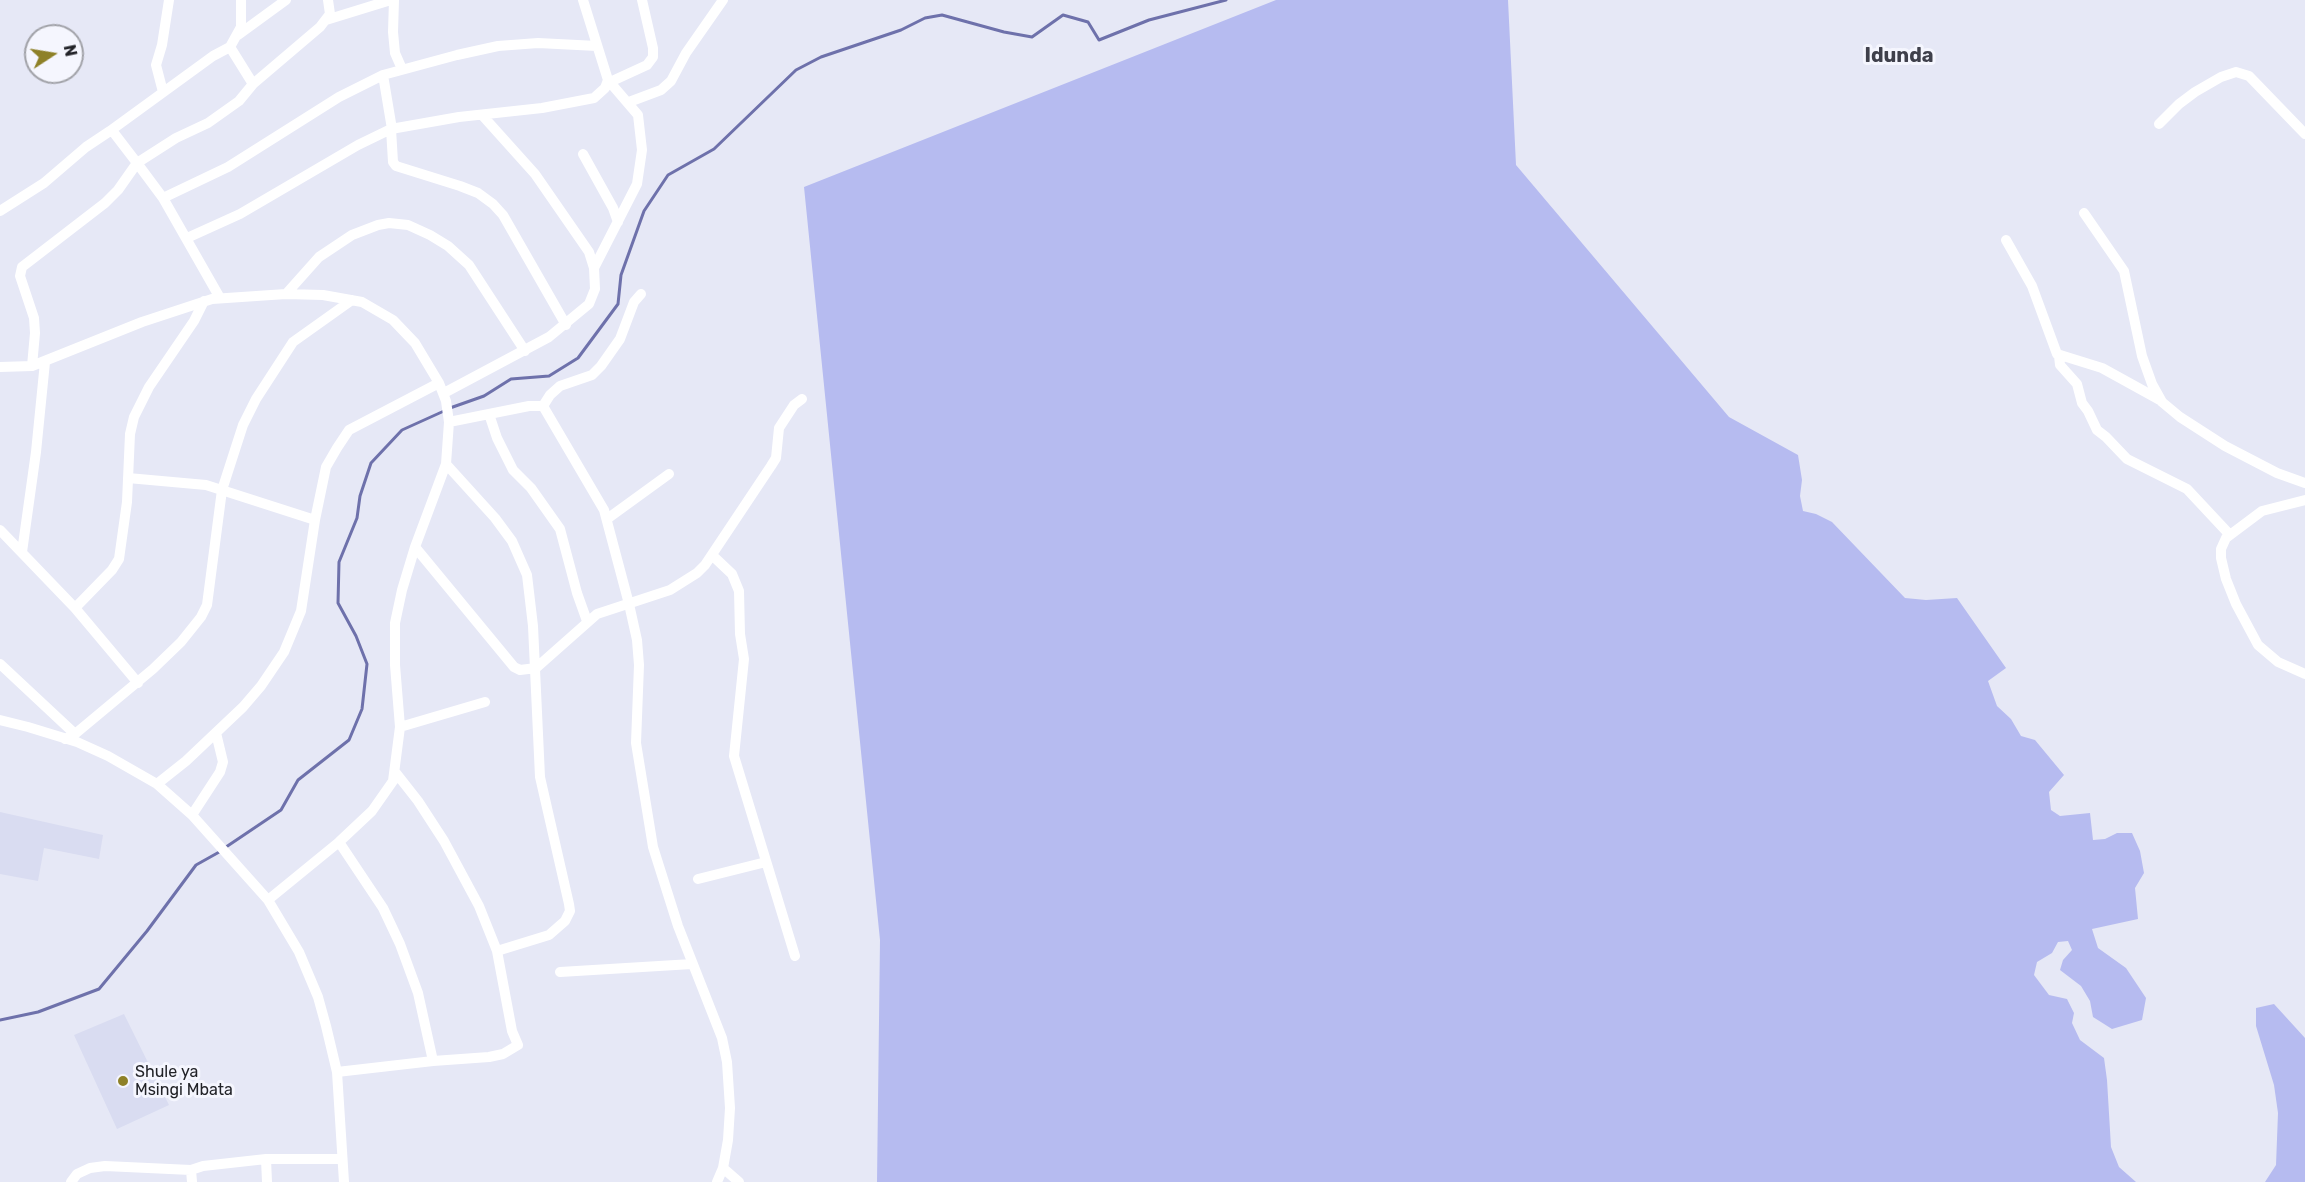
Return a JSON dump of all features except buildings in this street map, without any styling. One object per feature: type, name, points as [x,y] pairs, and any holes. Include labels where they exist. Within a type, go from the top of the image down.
[{"type":"street","points":[[163,92],[156,65],[162,45],[169,0]]},
{"type":"street","points":[[0,211],[44,183],[86,147],[230,46],[241,25],[241,0]]},
{"type":"street","points":[[237,35],[286,0]]},
{"type":"street","points":[[32,366],[34,326],[20,276],[22,267],[105,203],[118,190],[137,163],[233,106],[246,95],[253,84],[326,20],[330,10],[328,0]]},
{"type":"street","points":[[326,20],[393,0],[395,53],[402,69]]},
{"type":"street","points":[[583,0],[609,81],[638,115],[641,130],[640,173],[637,184],[594,268]]},
{"type":"street","points":[[188,238],[240,214],[358,145],[392,129],[542,108],[594,98],[609,81],[647,65],[653,57],[642,0]]},
{"type":"street","points":[[629,102],[662,90],[671,81],[686,53],[723,0]]},
{"type":"street","points":[[163,198],[228,167],[339,97],[382,75],[498,46],[538,43],[597,46]]},
{"type":"street","points":[[230,46],[253,84]]},
{"type":"street","points":[[2160,124],[2179,104],[2195,92],[2221,77],[2236,72],[2249,76],[2305,134]]},
{"type":"street","points":[[382,75],[392,129],[393,162],[396,166],[478,193],[493,204],[503,215],[566,325]]},
{"type":"street","points":[[157,784],[216,733],[275,668],[301,611],[326,467],[349,430],[443,392],[525,351],[566,325],[589,304],[595,289],[594,268],[589,252],[535,174],[482,115]]},
{"type":"street","points":[[110,131],[114,133],[163,198],[188,238],[220,298]]},
{"type":"street","points":[[583,154],[613,208],[618,222]]},
{"type":"street","points":[[2084,213],[2124,271],[2142,356],[2152,384],[2162,402]]},
{"type":"street","points":[[286,294],[319,257],[344,240],[378,225],[389,223],[408,225],[448,246],[469,265],[525,351]]},
{"type":"street","points":[[2006,240],[2032,286],[2055,352],[2059,356],[2102,368],[2162,402],[2180,417],[2224,446],[2277,473],[2305,483]]},
{"type":"street","points":[[0,367],[32,366],[45,362],[89,343],[204,301],[286,294],[323,295],[362,302],[381,312],[405,332],[443,392],[449,422],[446,464],[415,547],[395,623],[395,665],[400,728],[396,773],[372,811],[339,842],[268,900]]},
{"type":"street","points":[[543,406],[560,386],[592,375],[601,366],[615,348],[626,327],[634,302],[641,294]]},
{"type":"street","points":[[70,736],[138,683],[181,642],[201,617],[207,605],[222,490],[243,425],[274,369],[293,342],[352,300]]},
{"type":"street","points":[[75,608],[119,560],[124,536],[130,434],[139,404],[194,321],[204,301]]},
{"type":"street","points":[[2059,356],[2060,364],[2077,384],[2082,403],[2097,430],[2127,459],[2187,489],[2230,535]]},
{"type":"street","points":[[22,552],[36,452],[45,362]]},
{"type":"street","points":[[415,547],[514,667],[520,670],[536,668],[587,621],[604,610],[670,590],[697,573],[713,556],[776,458],[779,428],[802,399]]},
{"type":"street","points":[[449,422],[530,406],[543,406]]},
{"type":"street","points":[[543,406],[599,500],[607,519],[629,604],[638,651],[636,743],[646,812],[658,864],[692,964],[722,1038],[727,1062],[729,1116],[723,1168],[717,1182]]},
{"type":"street","points":[[489,414],[496,438],[513,470],[531,489],[560,529],[587,621]]},
{"type":"street","points":[[446,464],[495,518],[512,541],[522,561],[531,593],[540,777],[570,911],[565,921],[549,935],[497,951]]},
{"type":"street","points":[[607,519],[669,474]]},
{"type":"street","points":[[128,478],[206,485],[315,520]]},
{"type":"street","points":[[2305,500],[2266,509],[2230,535],[2223,543],[2221,558],[2226,579],[2251,634],[2266,653],[2293,670],[2305,674]]},
{"type":"street","points":[[0,530],[75,608],[138,683]]},
{"type":"street","points":[[713,556],[732,574],[739,591],[740,634],[744,659],[734,756],[795,956]]},
{"type":"street","points":[[0,664],[70,736]]},
{"type":"street","points":[[400,728],[485,702]]},
{"type":"street","points":[[0,720],[70,736],[157,784],[192,815],[268,900],[299,952],[318,997],[337,1072],[344,1182]]},
{"type":"street","points":[[192,815],[220,772],[223,762],[216,733]]},
{"type":"street","points":[[337,1072],[496,1056],[519,1045],[512,1031],[497,951],[479,906],[455,858],[418,801],[396,773]]},
{"type":"street","points":[[339,842],[383,908],[400,944],[418,993],[433,1061]]},
{"type":"street","points":[[698,879],[766,862]]},
{"type":"street","points":[[560,972],[692,964]]},
{"type":"street","points":[[71,1182],[77,1174],[90,1168],[105,1166],[191,1170],[203,1166],[266,1159],[342,1159]]},
{"type":"street","points":[[266,1159],[267,1182]]},
{"type":"street","points":[[723,1168],[739,1182]]},
{"type":"street","points":[[191,1170],[192,1182]]},
{"type":"shaded area","points":[[1276,0],[1508,0],[1516,165],[1729,417],[1798,455],[1803,511],[1816,514],[1832,522],[1905,598],[1926,600],[1957,598],[2006,668],[1988,681],[1997,706],[2011,719],[2021,736],[2035,740],[2064,775],[2049,792],[2051,810],[2060,816],[2090,813],[2093,840],[2105,839],[2117,833],[2132,833],[2140,851],[2144,873],[2135,888],[2138,919],[2092,929],[2098,948],[2126,968],[2146,998],[2142,1020],[2112,1029],[2093,1017],[2090,1001],[2081,986],[2060,970],[2063,960],[2072,950],[2068,941],[2058,942],[2052,953],[2037,962],[2034,975],[2049,995],[2067,999],[2074,1013],[2072,1023],[2080,1040],[2104,1058],[2111,1147],[2119,1167],[2136,1182],[877,1182],[880,940],[804,187]]},
{"type":"shaded area","points":[[0,812],[103,835],[99,859],[44,848],[38,881],[0,874]]},
{"type":"shaded area","points":[[2274,1004],[2305,1038],[2305,1182],[2265,1182],[2276,1165],[2278,1113],[2274,1085],[2256,1026],[2256,1008]]},
{"type":"shaded area","points":[[124,1014],[169,1105],[117,1129],[74,1035]]},
{"type":"waterway","points":[[450,408],[484,396],[511,379],[549,376],[578,358],[618,304],[621,275],[644,211],[668,175],[714,149],[796,70],[821,57],[901,30],[925,18],[942,15],[1032,37],[1063,15],[1088,22],[1099,40],[1149,20],[1226,0]]},
{"type":"waterway","points":[[226,847],[281,810],[298,780],[349,740],[362,709],[367,664],[356,636],[338,603],[339,562],[357,518],[360,496],[371,463],[402,430],[444,411]]},
{"type":"waterway","points":[[0,1020],[38,1012],[99,989],[147,931],[196,865],[221,851]]},
{"type":"place","name":"Shule ya Msingi Mbata","points":[[123,1081]]},
{"type":"district","name":"Idunda","points":[[1899,56]]}]
